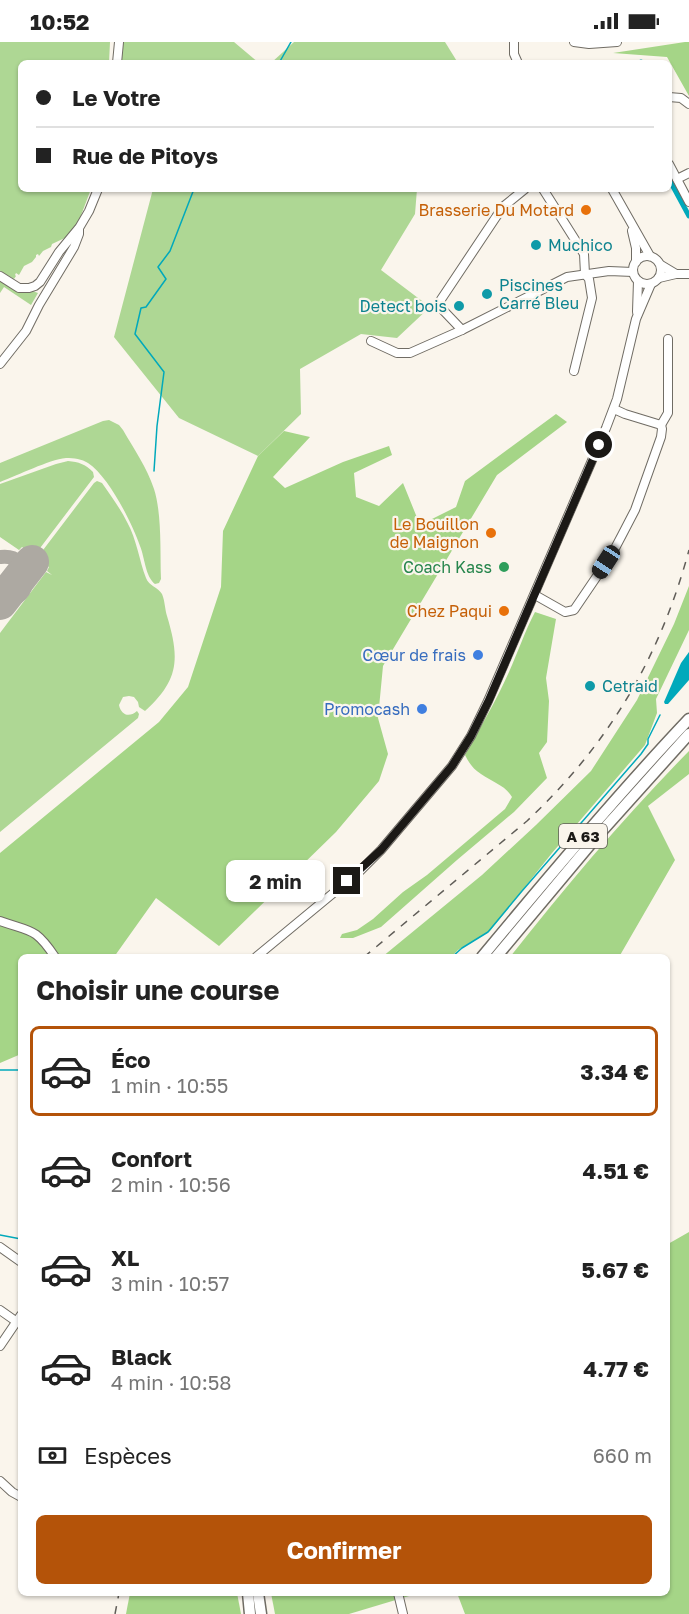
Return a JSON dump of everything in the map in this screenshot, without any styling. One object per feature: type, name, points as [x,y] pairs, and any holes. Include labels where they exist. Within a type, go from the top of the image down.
[{"type":"highway","name":"A 63","points":[[485,954],[585,834],[689,719]]},
{"type":"highway","name":"A 63","points":[[499,954],[593,841],[689,734]]},
{"type":"highway","points":[[248,1596],[250,1614]]},
{"type":"highway","points":[[258,1596],[261,1614]]},
{"type":"street","points":[[117,60],[119,42]]},
{"type":"street","points":[[514,42],[517,60]]},
{"type":"street","points":[[574,42],[589,44],[617,42]]},
{"type":"street","points":[[672,96],[681,98],[689,104]]},
{"type":"street","points":[[672,170],[689,202]]},
{"type":"street","points":[[677,179],[689,173]]},
{"type":"street","points":[[0,276],[19,288],[29,288],[40,282],[59,252],[79,228],[97,192]]},
{"type":"street","points":[[462,330],[441,308],[440,301],[504,206],[521,192]]},
{"type":"street","points":[[545,192],[584,254],[585,274],[589,279],[592,298],[574,371]]},
{"type":"street","points":[[614,192],[650,256]]},
{"type":"street","points":[[631,224],[636,248],[633,272],[642,284],[651,284]]},
{"type":"street","points":[[0,364],[26,331],[74,247],[79,228]]},
{"type":"street","points":[[636,262],[642,257],[650,256],[676,274]]},
{"type":"street","points":[[659,278],[661,265]]},
{"type":"street","points":[[371,341],[397,353],[410,353],[462,330],[567,277],[618,271],[633,272]]},
{"type":"street","points":[[260,954],[371,861],[452,766],[465,746],[478,724],[614,409],[636,319],[651,284],[659,278],[689,274]]},
{"type":"street","points":[[636,319],[638,281]]},
{"type":"street","points":[[534,595],[565,612],[574,610],[612,554],[634,510],[662,435],[661,425],[668,412],[668,339]]},
{"type":"street","points":[[614,409],[661,425]]},
{"type":"street","points":[[0,921],[39,935],[53,954]]},
{"type":"street","points":[[0,1247],[18,1260]]},
{"type":"street","points":[[0,1310],[18,1318]]},
{"type":"street","points":[[0,1346],[18,1319]]},
{"type":"street","points":[[0,1481],[18,1495]]},
{"type":"street","points":[[399,1596],[403,1614]]},
{"type":"green space","points":[[0,42],[110,42],[109,60],[18,60],[18,192],[90,192],[80,218],[67,237],[52,244],[39,256],[36,255],[32,262],[24,266],[19,275],[16,273],[14,279],[0,271]]},
{"type":"green space","points":[[121,42],[234,42],[255,60],[120,60]]},
{"type":"green space","points":[[294,42],[445,42],[456,60],[274,60]]},
{"type":"green space","points":[[689,42],[689,96],[672,66],[672,60],[667,57],[613,53]]},
{"type":"green space","points":[[152,192],[417,192],[415,214],[381,270],[430,307],[397,338],[361,334],[300,369],[301,414],[258,456],[179,418],[114,337]]},
{"type":"green space","points":[[0,279],[38,293],[31,305],[4,287],[0,293]]},
{"type":"green space","points":[[556,414],[567,422],[497,475],[383,666],[378,718],[388,754],[379,781],[336,832],[219,946],[156,898],[116,954],[18,954],[18,1055],[0,1063],[0,853],[159,722],[188,687],[221,587],[223,531],[258,456],[284,431],[310,437],[273,477],[285,488],[343,462],[389,446],[392,455],[354,473],[356,497],[379,506],[403,483],[420,525],[456,507],[465,481]]},
{"type":"green space","points":[[109,420],[123,430],[144,466],[154,489],[160,533],[161,579],[159,583],[155,584],[149,576],[136,536],[112,489],[88,463],[75,459],[59,459],[0,482],[0,463]]},
{"type":"green space","points":[[68,461],[84,465],[93,472],[94,477],[34,556],[22,547],[19,550],[0,537],[0,484]]},
{"type":"green space","points":[[97,481],[102,483],[127,522],[147,581],[162,594],[174,645],[174,668],[165,689],[145,711],[139,707],[134,697],[123,697],[119,705],[123,713],[128,715],[137,711],[138,718],[0,832],[0,633],[46,572],[52,575],[47,571],[49,567],[37,558]]},
{"type":"green space","points":[[689,586],[689,630],[656,699],[657,713],[645,745],[552,853],[490,931],[454,954],[386,954],[482,875],[591,771],[637,700],[674,624]]},
{"type":"green space","points":[[535,612],[556,619],[546,678],[549,701],[547,742],[539,753],[547,778],[514,812],[381,927],[353,938],[340,938],[342,934],[357,930],[373,919],[505,809],[512,797],[502,787],[476,770],[465,755],[504,683]]},
{"type":"green space","points":[[689,751],[689,774],[648,806],[675,860],[621,954],[512,954],[596,852]]},
{"type":"green space","points":[[689,1232],[689,1614],[465,1614],[458,1596],[670,1596],[670,1243]]},
{"type":"green space","points":[[129,1596],[238,1596],[241,1614],[126,1614]]},
{"type":"green space","points":[[272,1596],[409,1596],[349,1614],[275,1614]]},
{"type":"water","points":[[689,652],[689,680],[668,704],[665,704],[681,663]]},
{"type":"waterway","points":[[281,60],[291,42]]},
{"type":"waterway","points":[[672,185],[689,216]]},
{"type":"waterway","points":[[154,471],[164,372],[135,334],[141,308],[146,307],[166,279],[158,267],[170,251],[193,192]]},
{"type":"waterway","points":[[455,954],[488,932],[641,754],[648,744],[648,739],[660,715]]},
{"type":"waterway","points":[[0,1070],[18,1070]]},
{"type":"waterway","points":[[0,1235],[18,1238]]},
{"type":"taxiway","points":[[0,557],[11,558],[19,562],[25,569],[26,578],[21,594],[13,599],[2,601]]},
{"type":"runway","points":[[0,603],[32,562]]},
{"type":"railway","points":[[368,954],[527,821],[582,762],[628,698],[646,663],[663,627],[689,550]]},
{"type":"railway","points":[[115,1614],[118,1596]]},
{"type":"place","name":"Brasserie Du Motard","points":[[586,210]]},
{"type":"place","name":"Muchico","points":[[536,245]]},
{"type":"place","name":"Piscines Carré Bleu","points":[[487,294]]},
{"type":"place","name":"Detect bois","points":[[459,306]]},
{"type":"place","name":"Le Bouillon de Maignon","points":[[491,533]]},
{"type":"place","name":"Coach Kass","points":[[504,567]]},
{"type":"place","name":"Chez Paqui","points":[[504,611]]},
{"type":"place","name":"Cœur de frais","points":[[478,655]]},
{"type":"place","name":"Cetraid","points":[[590,686]]},
{"type":"place","name":"Promocash","points":[[422,709]]},
{"type":"route","points":[[347,881],[371,861],[452,766],[478,724],[599,445]]}]
